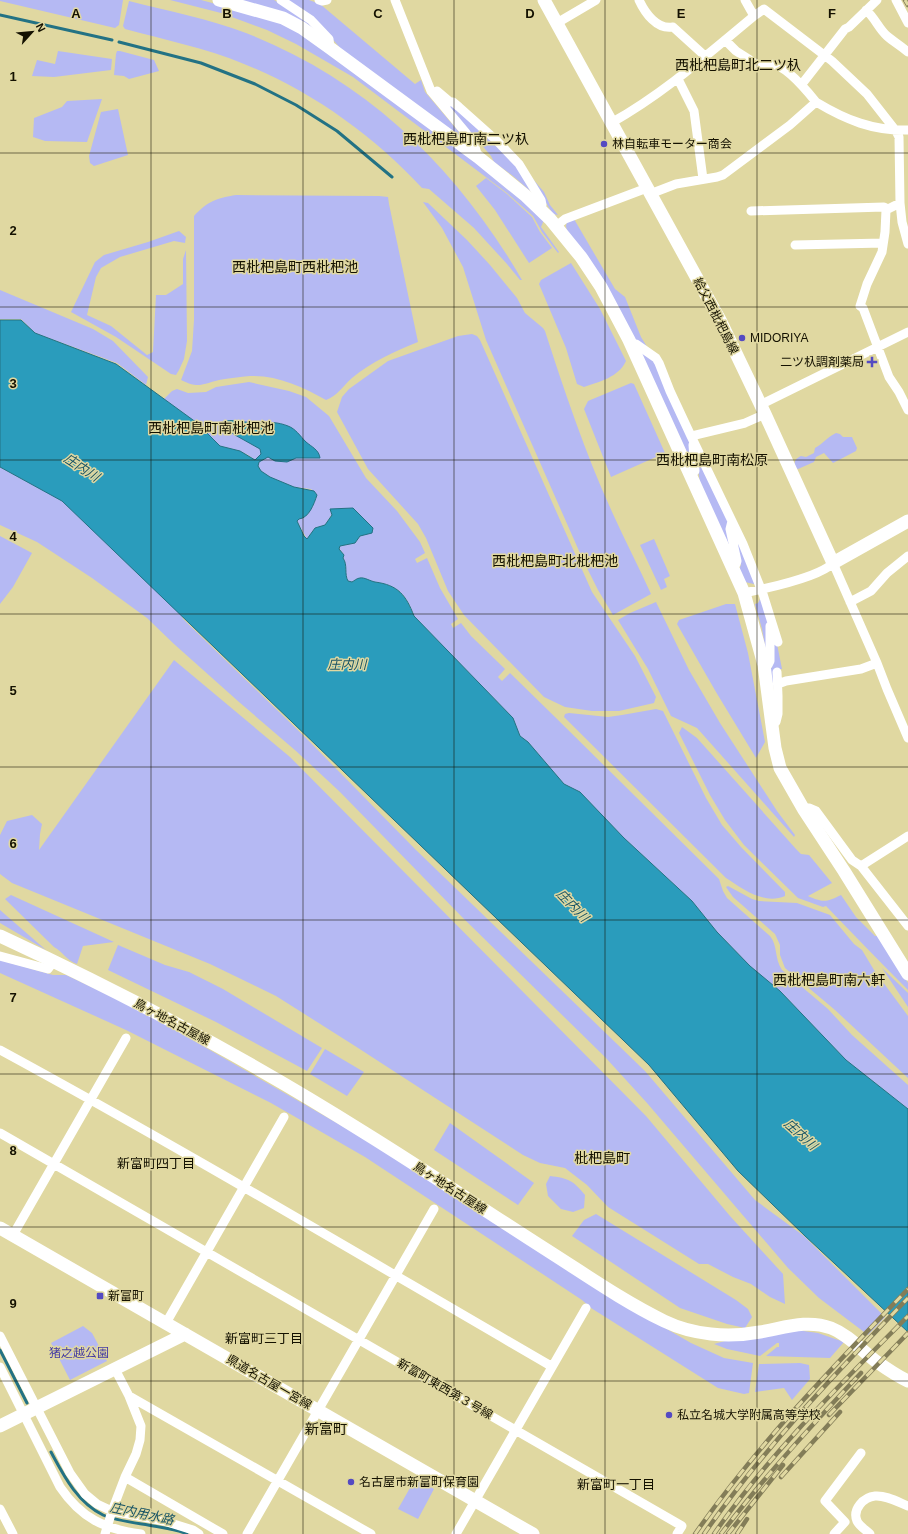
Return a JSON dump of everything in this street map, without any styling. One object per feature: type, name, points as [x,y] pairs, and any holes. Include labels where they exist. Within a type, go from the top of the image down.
[{"type":"main road","points":[[219,0],[283,18],[297,25],[330,48],[478,157],[540,208],[581,257],[601,287],[631,345],[732,567],[750,592],[764,666],[774,748],[780,768],[803,809],[844,871],[908,974]]},
{"type":"main road","name":"給父西枇杷島線","points":[[544,0],[721,322],[763,409],[833,563]]},
{"type":"main road","points":[[833,563],[908,521]]},
{"type":"main road","name":"鳥ヶ地名古屋線","points":[[0,936],[54,961],[172,1021],[305,1097],[365,1132],[600,1284],[665,1322],[695,1332],[721,1335],[743,1335],[799,1324],[831,1328],[847,1337],[876,1361],[908,1381]]},
{"type":"main road","name":"県道名古屋一宮線","points":[[0,1228],[533,1534]]},
{"type":"main road","points":[[0,1426],[185,1334]]},
{"type":"street","points":[[281,0],[310,20],[328,39],[330,48]]},
{"type":"street","points":[[319,0],[327,0]]},
{"type":"street","points":[[395,0],[433,93],[469,137],[475,147],[478,157]]},
{"type":"street","points":[[557,23],[596,0]]},
{"type":"street","points":[[638,0],[658,25],[663,27],[673,27],[705,56]]},
{"type":"street","points":[[744,0],[754,16]]},
{"type":"street","points":[[802,84],[845,29],[849,27],[877,0]]},
{"type":"street","points":[[896,0],[908,23]]},
{"type":"street","points":[[611,122],[638,108],[678,79],[764,9],[825,56],[867,94],[896,131],[899,137],[903,207],[902,222],[908,244]]},
{"type":"street","points":[[866,10],[872,15],[886,35],[900,44],[908,52]]},
{"type":"street","points":[[725,40],[748,60],[762,66],[770,63],[776,66],[802,84],[816,102],[855,122],[896,131],[908,130]]},
{"type":"street","points":[[678,79],[694,111],[703,179]]},
{"type":"street","points":[[433,93],[437,90],[450,102],[453,102],[496,140],[519,164],[541,200],[542,205],[540,208]]},
{"type":"street","points":[[556,226],[565,219],[649,191],[723,175],[790,125],[816,102]]},
{"type":"street","points":[[751,211],[884,207],[888,209],[903,207]]},
{"type":"street","points":[[888,209],[886,210],[886,232],[882,252],[867,284],[860,306],[864,308],[889,377],[908,410]]},
{"type":"street","points":[[795,245],[883,243]]},
{"type":"street","points":[[693,440],[745,423],[763,409],[878,346],[908,332]]},
{"type":"street","points":[[631,345],[636,344],[656,358],[693,440],[732,520],[763,594],[778,642]]},
{"type":"street","points":[[690,474],[695,471],[693,440]]},
{"type":"street","points":[[732,520],[730,529],[737,561],[732,567]]},
{"type":"street","points":[[850,602],[870,591],[886,573],[908,556]]},
{"type":"street","points":[[750,592],[815,573],[830,567],[833,563],[908,738]]},
{"type":"street","points":[[764,666],[768,665],[770,661],[770,631],[772,623]]},
{"type":"street","points":[[778,684],[786,681],[861,669],[877,663]]},
{"type":"street","points":[[771,723],[776,722],[778,714],[777,672]]},
{"type":"street","points":[[803,809],[809,808],[816,811],[852,860],[861,866],[908,926]]},
{"type":"street","points":[[861,866],[908,836]]},
{"type":"street","points":[[0,956],[48,969],[54,961]]},
{"type":"street","points":[[13,1235],[126,1038]]},
{"type":"street","points":[[0,1050],[91,1099],[551,1366]]},
{"type":"street","points":[[166,1323],[284,1117]]},
{"type":"street","name":"新富町東西第３号線","points":[[0,1133],[516,1429],[680,1530]]},
{"type":"street","points":[[247,1534],[434,1209]]},
{"type":"street","points":[[456,1534],[551,1366],[586,1308]]},
{"type":"street","points":[[0,1336],[76,1483],[85,1494],[111,1513],[164,1521],[193,1530],[199,1534]]},
{"type":"street","points":[[0,1367],[60,1487],[70,1501],[84,1514],[107,1528],[141,1534]]},
{"type":"street","points":[[107,1528],[111,1513],[125,1477],[136,1454],[140,1440],[141,1426],[129,1396],[115,1369]]},
{"type":"street","points":[[129,1396],[371,1534]]},
{"type":"street","points":[[840,1532],[844,1522],[824,1502],[861,1453]]},
{"type":"street","points":[[125,1477],[223,1534]]},
{"type":"street","points":[[870,1534],[856,1520],[858,1506],[864,1500],[874,1496],[885,1497],[908,1506]]},
{"type":"street","points":[[0,1509],[12,1534]]},
{"type":"green space","points":[[0,0],[123,0],[119,25],[115,28]]},
{"type":"green space","points":[[170,0],[201,0],[261,16],[285,24],[319,46],[512,190],[544,220],[541,227],[559,252],[558,253],[542,232],[533,216],[507,193],[353,77],[296,44],[267,30],[221,13]]},
{"type":"green space","points":[[237,0],[274,0],[298,14],[317,31]]},
{"type":"green space","points":[[288,0],[309,0],[320,4],[415,84],[421,80],[425,92],[469,144],[341,49],[323,28]]},
{"type":"green space","points":[[129,1],[203,19],[246,33],[290,53],[331,76],[370,103],[405,132],[438,165],[469,201],[497,239],[522,280],[520,280],[474,228],[429,189],[422,188],[383,150],[340,116],[293,87],[230,58],[125,29],[123,26]]},
{"type":"green space","points":[[58,51],[112,59],[111,70],[54,77],[32,76],[37,60],[55,64]]},
{"type":"green space","points":[[117,51],[154,60],[159,71],[129,79],[124,76],[114,75]]},
{"type":"green space","points":[[440,96],[453,104],[521,170],[537,197],[494,162],[491,156]]},
{"type":"green space","points":[[102,99],[87,142],[45,141],[33,137],[34,118],[62,107],[67,101]]},
{"type":"green space","points":[[118,109],[128,155],[94,166],[90,163],[89,156],[101,112]]},
{"type":"green space","points":[[526,171],[544,192],[550,205],[558,215],[553,214]]},
{"type":"green space","points":[[486,178],[507,194],[532,217],[540,232],[552,248],[529,263],[495,210],[476,186]]},
{"type":"green space","points":[[236,195],[388,197],[418,342],[392,353],[367,367],[352,378],[337,393],[326,400],[299,386],[260,376],[223,379],[200,385],[187,383],[181,380],[192,351],[194,320],[194,216],[213,201],[223,197]]},
{"type":"green space","points":[[423,202],[428,203],[467,240],[517,298],[525,313],[545,331],[568,401],[603,492],[651,594],[613,615],[583,560],[486,340],[463,267],[442,228]]},
{"type":"green space","points":[[574,219],[615,289],[625,297],[641,337],[649,350],[634,339],[567,231],[567,222]]},
{"type":"green space","points":[[179,231],[186,237],[185,243],[174,241],[120,257],[101,268],[96,277],[87,315],[111,326],[147,355],[153,352],[156,295],[166,295],[183,284],[183,259],[186,250],[187,341],[184,359],[176,375],[171,374],[116,337],[71,312],[95,262],[104,255]]},
{"type":"green space","points":[[571,263],[600,309],[626,361],[623,367],[614,375],[584,387],[577,384],[566,348],[539,284],[541,280]]},
{"type":"green space","points":[[0,290],[93,329],[113,341],[148,377],[146,385],[117,363],[35,333],[21,319],[0,319]]},
{"type":"green space","points":[[472,334],[477,336],[480,340],[592,592],[635,656],[656,697],[654,703],[619,711],[592,711],[565,707],[544,697],[464,615],[448,591],[426,538],[418,524],[368,469],[337,412],[342,397],[349,389],[388,361],[458,336]]},
{"type":"green space","points":[[640,350],[655,360],[691,440],[693,466]]},
{"type":"green space","points":[[249,382],[289,391],[306,397],[329,416],[366,478],[397,511],[420,542],[425,553],[415,559],[417,563],[427,558],[440,588],[458,619],[451,624],[453,628],[461,623],[471,636],[505,669],[498,677],[502,681],[510,673],[719,879],[727,898],[770,936],[782,970],[828,1009],[852,1035],[908,1085],[908,1109],[846,1060],[780,991],[750,966],[717,932],[692,901],[624,838],[580,792],[564,784],[528,742],[520,736],[513,718],[414,616],[408,602],[400,592],[383,583],[373,582],[363,578],[358,578],[352,582],[348,581],[343,558],[344,555],[339,548],[340,546],[355,543],[360,536],[363,535],[330,509],[332,514],[325,525],[315,528],[307,539],[297,521],[306,516],[311,510],[317,495],[311,489],[294,487],[270,477],[261,471],[255,460],[240,451],[220,446],[204,428],[164,399],[172,391],[177,389],[188,393],[206,392],[216,387]]},
{"type":"green space","points":[[631,383],[634,384],[665,453],[611,477],[584,409],[588,401]]},
{"type":"green space","points":[[836,433],[843,437],[852,437],[857,448],[856,451],[833,463],[824,453],[816,457],[814,462],[798,469],[795,468],[795,460],[797,458],[801,456],[806,457],[814,453],[815,448]]},
{"type":"green space","points":[[695,449],[729,517],[733,554],[700,483]]},
{"type":"green space","points":[[0,467],[73,506],[176,603],[183,619],[306,738],[416,850],[645,1071],[755,1200],[804,1236],[885,1317],[868,1335],[819,1298],[788,1268],[647,1103],[605,1057],[462,917],[340,792],[296,751],[174,644],[147,618],[92,578],[37,542],[0,525]]},
{"type":"green space","points":[[733,526],[758,585],[745,582],[739,571],[741,564]]},
{"type":"green space","points":[[0,536],[32,553],[13,587],[0,604]]},
{"type":"green space","points":[[654,539],[670,576],[664,579],[667,587],[661,590],[640,545]]},
{"type":"green space","points":[[761,597],[768,618],[767,657],[762,629],[755,604],[758,603]]},
{"type":"green space","points":[[656,602],[689,670],[720,723],[777,811],[795,835],[794,837],[697,728],[671,716],[648,669],[618,620]]},
{"type":"green space","points":[[726,604],[735,604],[748,653],[765,742],[756,758],[677,624],[679,620]]},
{"type":"green space","points":[[771,632],[777,644],[782,669],[775,670],[776,696],[769,671],[772,667]]},
{"type":"green space","points":[[174,660],[290,757],[646,1116],[730,1216],[783,1274],[785,1304],[770,1297],[751,1284],[733,1277],[708,1264],[699,1264],[608,1207],[587,1185],[565,1168],[540,1163],[523,1155],[276,996],[210,964],[12,883],[0,874],[0,835],[7,821],[32,815],[42,824],[39,850]]},
{"type":"green space","points":[[656,709],[663,711],[706,798],[722,825],[741,847],[785,892],[785,896],[769,899],[762,897],[747,891],[726,878],[564,717],[565,714],[569,713],[608,717]]},
{"type":"green space","points":[[682,727],[697,738],[796,849],[801,854],[809,855],[832,883],[808,896],[825,901],[841,895],[856,917],[875,936],[878,936],[908,983],[908,990],[826,906],[823,907],[798,898],[744,845],[725,820],[710,795],[679,733]]},
{"type":"green space","points":[[728,886],[752,899],[759,901],[797,903],[830,915],[854,944],[862,950],[874,970],[908,1016],[908,1078],[835,1010],[785,968],[780,955],[780,945],[775,934],[733,897],[726,887]]},
{"type":"green space","points":[[11,895],[114,942],[83,946],[77,964],[74,963],[54,947],[5,899]]},
{"type":"green space","points":[[0,910],[46,950],[0,923]]},
{"type":"green space","points":[[118,945],[165,965],[189,972],[223,989],[322,1048],[307,1071],[216,1022],[108,970]]},
{"type":"green space","points":[[0,960],[53,975],[66,975],[140,1010],[363,1138],[658,1324],[691,1343],[724,1358],[753,1363],[749,1393],[744,1394],[718,1388],[591,1308],[582,1300],[365,1157],[271,1103],[126,1030],[0,973]]},
{"type":"green space","points":[[882,968],[908,993],[908,1007]]},
{"type":"green space","points":[[325,1049],[364,1072],[347,1096],[310,1074]]},
{"type":"green space","points":[[450,1123],[534,1183],[518,1205],[434,1150]]},
{"type":"green space","points":[[550,1176],[566,1179],[574,1183],[585,1195],[584,1208],[573,1212],[561,1209],[548,1196],[546,1184]]},
{"type":"green space","points":[[596,1214],[736,1300],[748,1309],[752,1317],[745,1328],[727,1324],[680,1308],[572,1236],[584,1220]]},
{"type":"green space","name":"猪之越公園","points":[[83,1326],[92,1333],[107,1361],[70,1380],[51,1343]]},
{"type":"green space","points":[[796,1330],[818,1333],[844,1342],[830,1358],[766,1356],[779,1347],[779,1343],[760,1356],[727,1349],[714,1344],[725,1341]]},
{"type":"green space","points":[[800,1363],[809,1365],[810,1379],[792,1400],[784,1388],[755,1392],[759,1364]]},
{"type":"green space","points":[[415,1479],[434,1489],[418,1519],[398,1509]]},
{"type":"water","name":"庄内川","points":[[0,320],[21,320],[35,333],[116,364],[204,428],[220,446],[240,451],[255,460],[261,454],[260,449],[235,435],[226,428],[220,427],[220,423],[225,421],[235,421],[274,423],[291,427],[296,431],[317,451],[320,458],[296,458],[287,462],[275,461],[268,457],[259,462],[258,466],[261,471],[270,477],[294,487],[314,491],[317,495],[313,506],[306,516],[297,521],[304,536],[307,539],[315,528],[325,525],[332,515],[330,509],[353,508],[373,528],[372,533],[360,536],[355,543],[340,546],[339,549],[344,555],[343,558],[348,581],[352,582],[358,578],[363,578],[373,582],[383,583],[400,592],[408,602],[414,616],[513,718],[520,736],[528,742],[564,784],[580,792],[624,838],[692,901],[717,932],[750,966],[780,991],[846,1060],[908,1109],[908,1332],[738,1171],[649,1065],[62,501],[0,467]]},
{"type":"waterway","points":[[0,15],[112,40]]},
{"type":"waterway","points":[[119,42],[201,63],[255,84],[296,105],[337,131],[392,177]]},
{"type":"waterway","name":"庄内用水路","points":[[0,1350],[27,1403]]},
{"type":"waterway","name":"庄内用水路","points":[[51,1452],[72,1488],[94,1510],[113,1518],[173,1529],[187,1534]]},
{"type":"railway","points":[[905,0],[908,5]]},
{"type":"railway","points":[[695,1534],[719,1501],[770,1438],[824,1377],[908,1289]]},
{"type":"railway","points":[[704,1534],[775,1442],[827,1383],[908,1298]]},
{"type":"railway","points":[[714,1534],[735,1504],[806,1421],[908,1316]]},
{"type":"railway","points":[[829,1415],[908,1333]]},
{"type":"railway","points":[[721,1534],[771,1472],[861,1373]]},
{"type":"railway","points":[[781,1477],[840,1412]]},
{"type":"railway","points":[[728,1534],[783,1465]]},
{"type":"railway","points":[[737,1534],[747,1519]]},
{"type":"place","name":"林自転車モーター商会","points":[[604,144]]},
{"type":"place","name":"MIDORIYA","points":[[742,338]]},
{"type":"place","name":"二ツ杁調剤薬局","points":[[872,362]]},
{"type":"place","name":"新富町","points":[[100,1296]]},
{"type":"place","name":"私立名城大学附属高等学校","points":[[669,1415]]},
{"type":"place","name":"名古屋市新富町保育園","points":[[351,1482]]},
{"type":"district","name":"西枇杷島町北二ツ杁","points":[[738,65]]},
{"type":"district","name":"西枇杷島町南二ツ杁","points":[[466,139]]},
{"type":"district","name":"西枇杷島町西枇杷池","points":[[295,267]]},
{"type":"district","name":"西枇杷島町南枇杷池","points":[[211,428]]},
{"type":"district","name":"西枇杷島町南松原","points":[[712,460]]},
{"type":"district","name":"西枇杷島町北枇杷池","points":[[555,561]]},
{"type":"district","name":"西枇杷島町南六軒","points":[[829,980]]},
{"type":"district","name":"枇杷島町","points":[[602,1158]]},
{"type":"district","name":"新富町四丁目","points":[[156,1163]]},
{"type":"district","name":"新富町三丁目","points":[[264,1338]]},
{"type":"district","name":"新富町","points":[[326,1429]]},
{"type":"district","name":"新富町一丁目","points":[[616,1484]]}]
